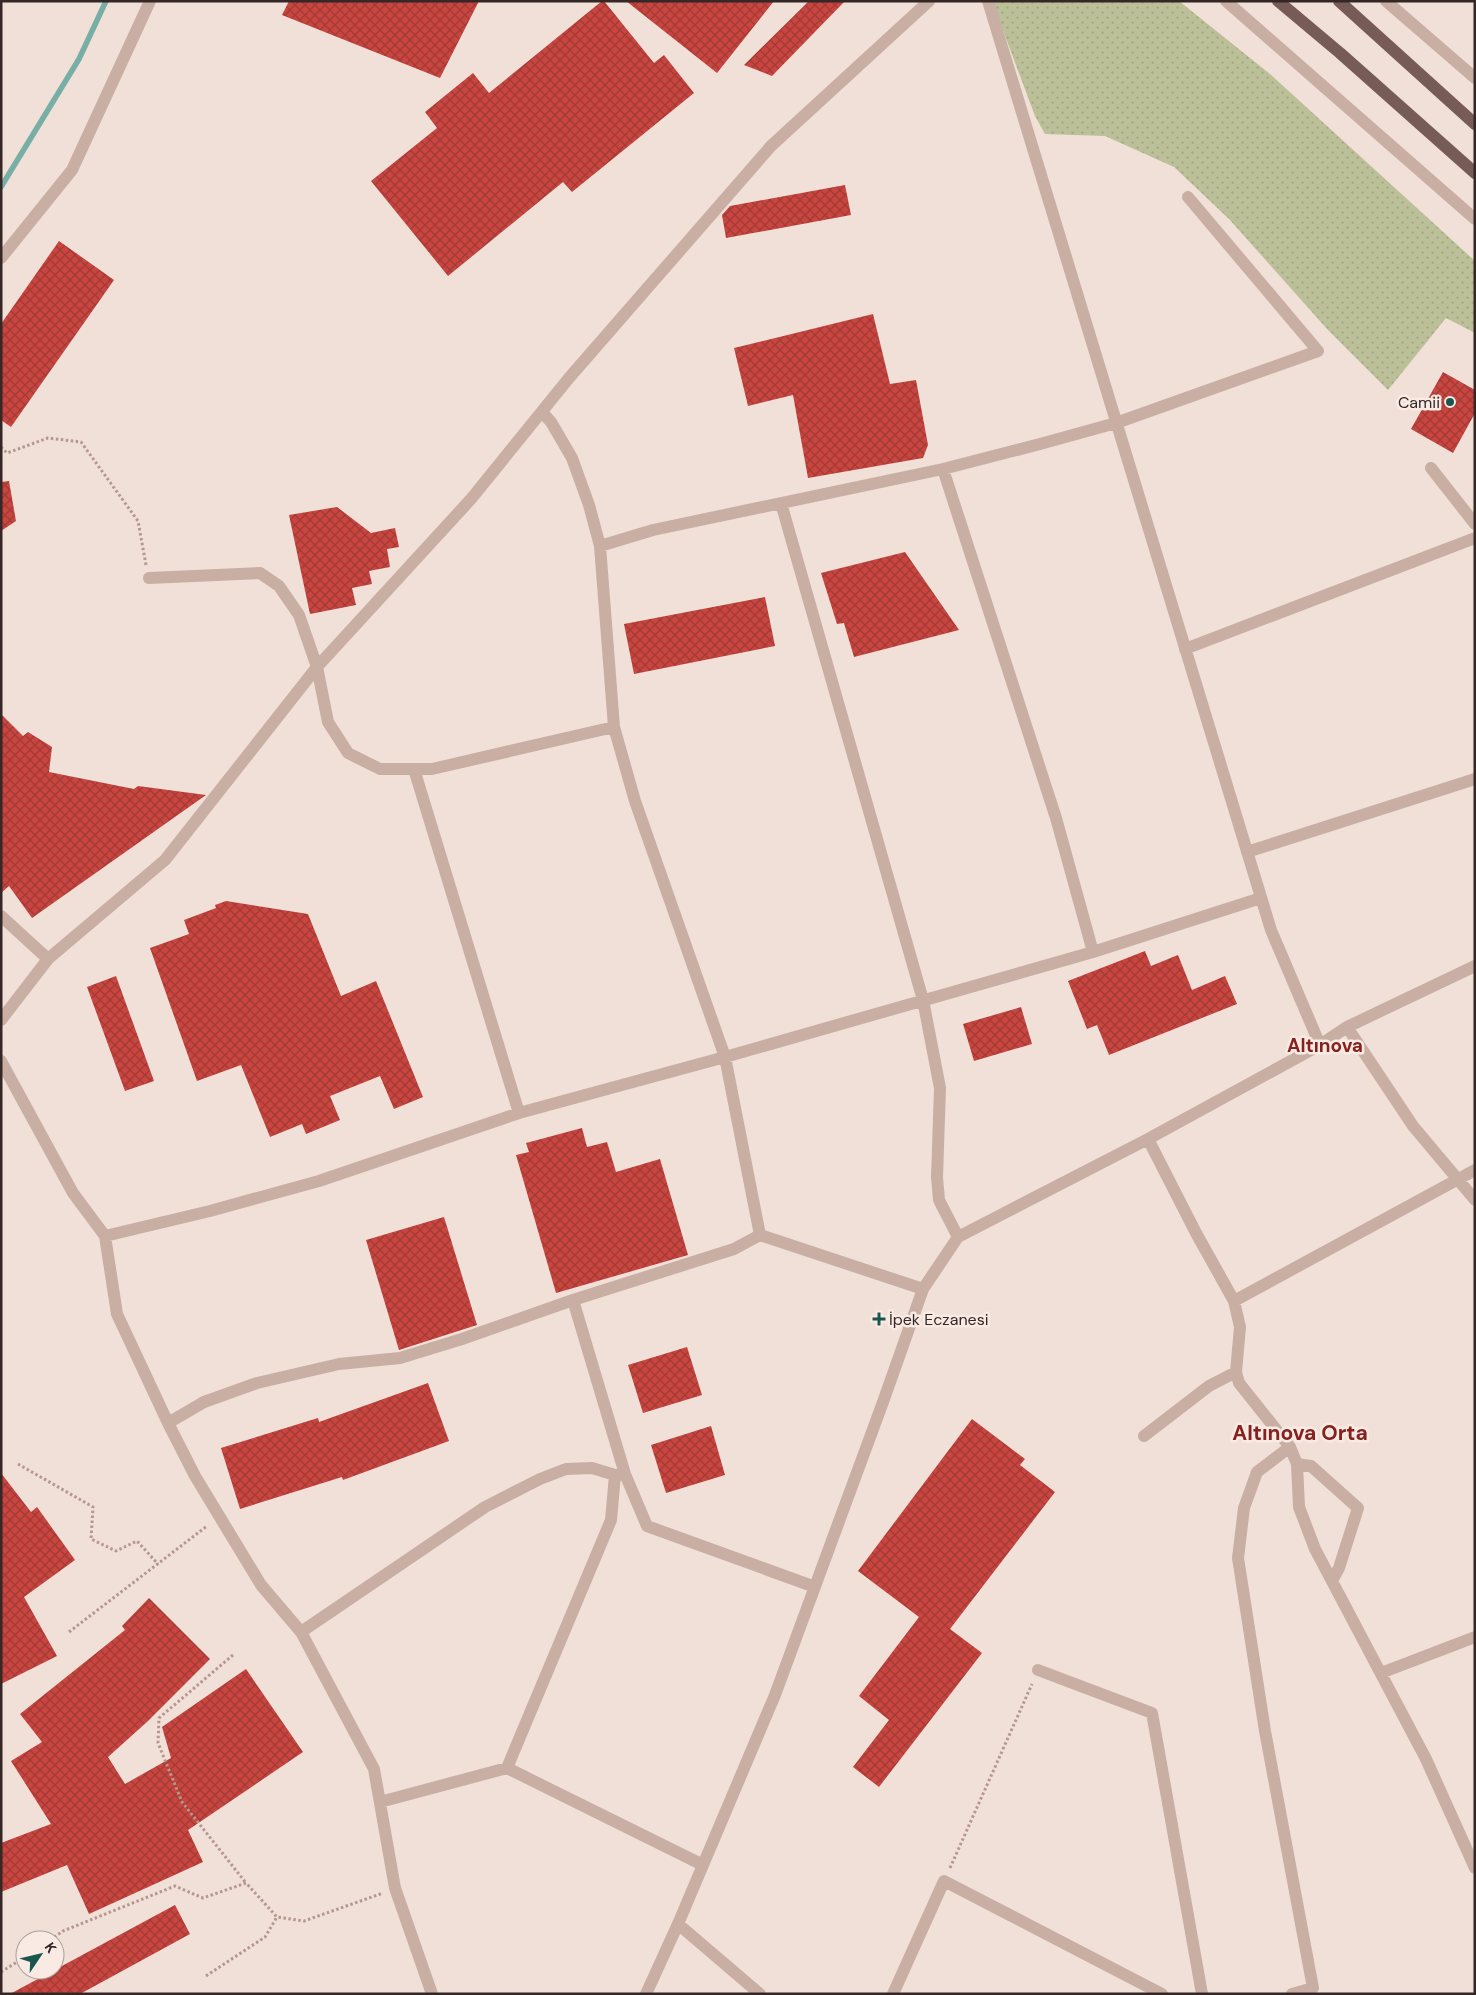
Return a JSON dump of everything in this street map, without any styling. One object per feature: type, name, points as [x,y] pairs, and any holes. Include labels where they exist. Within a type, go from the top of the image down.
[{"type":"main road","points":[[1278,1],[1340,53],[1475,173]]},
{"type":"main road","points":[[1338,1],[1475,124]]},
{"type":"street","points":[[1,258],[72,170],[150,1]]},
{"type":"street","points":[[1,1020],[48,960],[165,860],[317,667],[471,499],[569,378],[771,146],[929,1]]},
{"type":"street","points":[[988,1],[1271,930],[1320,1045]]},
{"type":"street","points":[[1226,1],[1237,6],[1334,98],[1475,219]]},
{"type":"street","points":[[1386,1],[1475,78]]},
{"type":"street","points":[[600,546],[652,530],[943,469],[1116,422],[1318,351],[1188,197]]},
{"type":"street","points":[[542,412],[551,422],[572,458],[589,505],[600,546],[614,727],[636,801],[725,1057],[760,1235]]},
{"type":"street","points":[[1431,468],[1475,524]]},
{"type":"street","points":[[943,469],[1056,818],[1093,952]]},
{"type":"street","points":[[781,503],[923,1000],[940,1088],[937,1177],[939,1200],[958,1237]]},
{"type":"street","points":[[1185,649],[1475,538]]},
{"type":"street","points":[[149,578],[260,573],[279,586],[299,615],[317,667],[328,722],[348,753],[380,769],[432,769],[614,727]]},
{"type":"street","points":[[414,769],[519,1113]]},
{"type":"street","points":[[1247,852],[1475,779]]},
{"type":"street","points":[[105,1236],[319,1182],[519,1113],[725,1057],[1093,952],[1261,898]]},
{"type":"street","points":[[1,916],[48,960]]},
{"type":"street","points":[[646,1994],[678,1924],[775,1695],[923,1290],[958,1237],[1148,1139],[1320,1045],[1347,1027],[1475,966]]},
{"type":"street","points":[[1347,1027],[1413,1126],[1475,1200]]},
{"type":"street","points":[[1,1061],[73,1193],[105,1236],[117,1314],[195,1476],[261,1586],[301,1632],[374,1769],[395,1888],[432,1994]]},
{"type":"street","points":[[1148,1139],[1196,1233],[1234,1301],[1240,1327],[1236,1372],[1239,1383],[1290,1447],[1297,1464],[1299,1507],[1314,1549],[1426,1759],[1471,1849],[1475,1868]]},
{"type":"street","points":[[1234,1301],[1475,1170]]},
{"type":"street","points":[[168,1423],[204,1402],[257,1382],[339,1364],[400,1358],[734,1249],[760,1235],[923,1290]]},
{"type":"street","points":[[573,1300],[620,1474],[647,1526],[815,1587]]},
{"type":"street","points":[[1144,1436],[1209,1386],[1236,1372]]},
{"type":"street","points":[[1290,1447],[1258,1472],[1244,1508],[1238,1558],[1265,1731],[1313,1988],[1292,1994]]},
{"type":"street","points":[[1297,1464],[1311,1466],[1358,1508],[1332,1581]]},
{"type":"street","points":[[301,1632],[485,1508],[540,1479],[566,1469],[592,1468],[620,1474]]},
{"type":"street","points":[[507,1768],[611,1520],[620,1474]]},
{"type":"street","points":[[1381,1673],[1475,1637]]},
{"type":"street","points":[[1038,1670],[1152,1713],[1202,1994]]},
{"type":"street","points":[[380,1802],[507,1768],[703,1865]]},
{"type":"street","points":[[893,1994],[944,1881],[1162,1994]]},
{"type":"street","points":[[678,1924],[760,1994]]},
{"type":"path","points":[[1,447],[7,453],[48,438],[81,442],[138,521],[149,578]]},
{"type":"path","points":[[18,1464],[93,1507],[91,1539],[116,1551],[137,1541],[158,1564]]},
{"type":"path","points":[[69,1632],[220,1516]]},
{"type":"path","points":[[233,1655],[159,1718],[158,1743],[182,1802],[246,1884],[277,1917],[304,1921],[395,1888]]},
{"type":"path","points":[[944,1881],[1038,1670]]},
{"type":"path","points":[[65,1931],[175,1886],[203,1898],[246,1884]]},
{"type":"path","points":[[206,1976],[265,1937],[277,1917]]},
{"type":"path","points":[[1,1972],[15,1963]]},
{"type":"green space","points":[[992,1],[1179,1],[1270,74],[1475,261],[1475,333],[1446,318],[1388,390],[1328,330],[1229,219],[1174,167],[1105,136],[1045,134],[1035,116]]},
{"type":"building","points":[[289,1],[479,1],[440,78],[282,15]]},
{"type":"building","points":[[604,1],[654,63],[664,55],[694,93],[572,192],[563,182],[448,276],[371,181],[437,128],[425,112],[473,73],[489,93]]},
{"type":"building","points":[[626,1],[774,1],[717,73]]},
{"type":"building","points":[[809,1],[845,1],[772,76],[744,65]]},
{"type":"building","points":[[845,185],[851,215],[726,238],[722,215],[730,206]]},
{"type":"building","points":[[59,241],[114,280],[11,427],[1,420],[1,324]]},
{"type":"building","points":[[873,314],[890,384],[916,380],[928,445],[923,458],[808,478],[793,395],[748,406],[734,348]]},
{"type":"building","name":"Camii","points":[[1443,372],[1475,390],[1475,413],[1453,453],[1411,429]]},
{"type":"building","points":[[9,481],[16,521],[1,531],[1,482]]},
{"type":"building","points":[[337,507],[371,533],[395,528],[399,547],[387,549],[390,567],[369,571],[372,584],[352,588],[356,605],[310,614],[289,515]]},
{"type":"building","points":[[905,552],[959,630],[854,657],[844,623],[837,624],[821,573]]},
{"type":"building","points":[[765,597],[775,646],[634,674],[624,624]]},
{"type":"building","points":[[1,714],[23,736],[28,732],[52,747],[49,772],[134,789],[138,786],[206,795],[32,918],[9,886],[1,893]]},
{"type":"building","points":[[226,901],[308,914],[341,996],[376,981],[423,1097],[394,1109],[380,1076],[330,1096],[340,1120],[306,1134],[302,1124],[270,1137],[241,1065],[197,1081],[150,948],[189,934],[184,920],[216,908],[215,905]]},
{"type":"building","points":[[1145,951],[1151,966],[1178,955],[1192,990],[1225,976],[1237,1004],[1109,1055],[1097,1025],[1087,1029],[1068,981]]},
{"type":"building","points":[[116,976],[154,1081],[125,1091],[87,987]]},
{"type":"building","points":[[1021,1007],[1032,1044],[974,1061],[963,1024]]},
{"type":"building","points":[[582,1128],[587,1147],[607,1142],[616,1172],[660,1159],[688,1255],[556,1293],[516,1155],[529,1152],[526,1143]]},
{"type":"building","points":[[444,1217],[477,1325],[399,1350],[366,1240]]},
{"type":"building","points":[[687,1347],[702,1395],[643,1413],[628,1365]]},
{"type":"building","points":[[428,1383],[449,1441],[343,1480],[342,1477],[240,1509],[221,1448],[318,1418],[319,1422]]},
{"type":"building","points":[[972,1419],[1025,1459],[1020,1465],[1055,1492],[950,1629],[982,1653],[879,1787],[853,1767],[889,1720],[859,1696],[919,1617],[858,1571]]},
{"type":"building","points":[[711,1426],[725,1475],[666,1493],[651,1445]]},
{"type":"building","points":[[1,1473],[31,1512],[37,1507],[75,1560],[24,1597],[57,1656],[1,1684]]},
{"type":"building","points":[[149,1598],[210,1659],[148,1721],[108,1757],[125,1784],[171,1758],[162,1727],[246,1669],[303,1752],[188,1830],[203,1862],[89,1914],[67,1865],[1,1892],[1,1843],[51,1824],[11,1761],[42,1742],[20,1714],[125,1630],[122,1626]]},
{"type":"building","points":[[175,1905],[190,1934],[80,1994],[10,1994],[36,1980],[65,1980],[65,1964]]},
{"type":"waterway","points":[[1,187],[79,59],[106,1]]},
{"type":"place","name":"Camii","points":[[1450,402]]},
{"type":"place","name":"İpek Eczanesi","points":[[879,1319]]},
{"type":"district","name":"Altınova","points":[[1325,1045]]},
{"type":"district","name":"Altınova Orta","points":[[1300,1433]]}]
